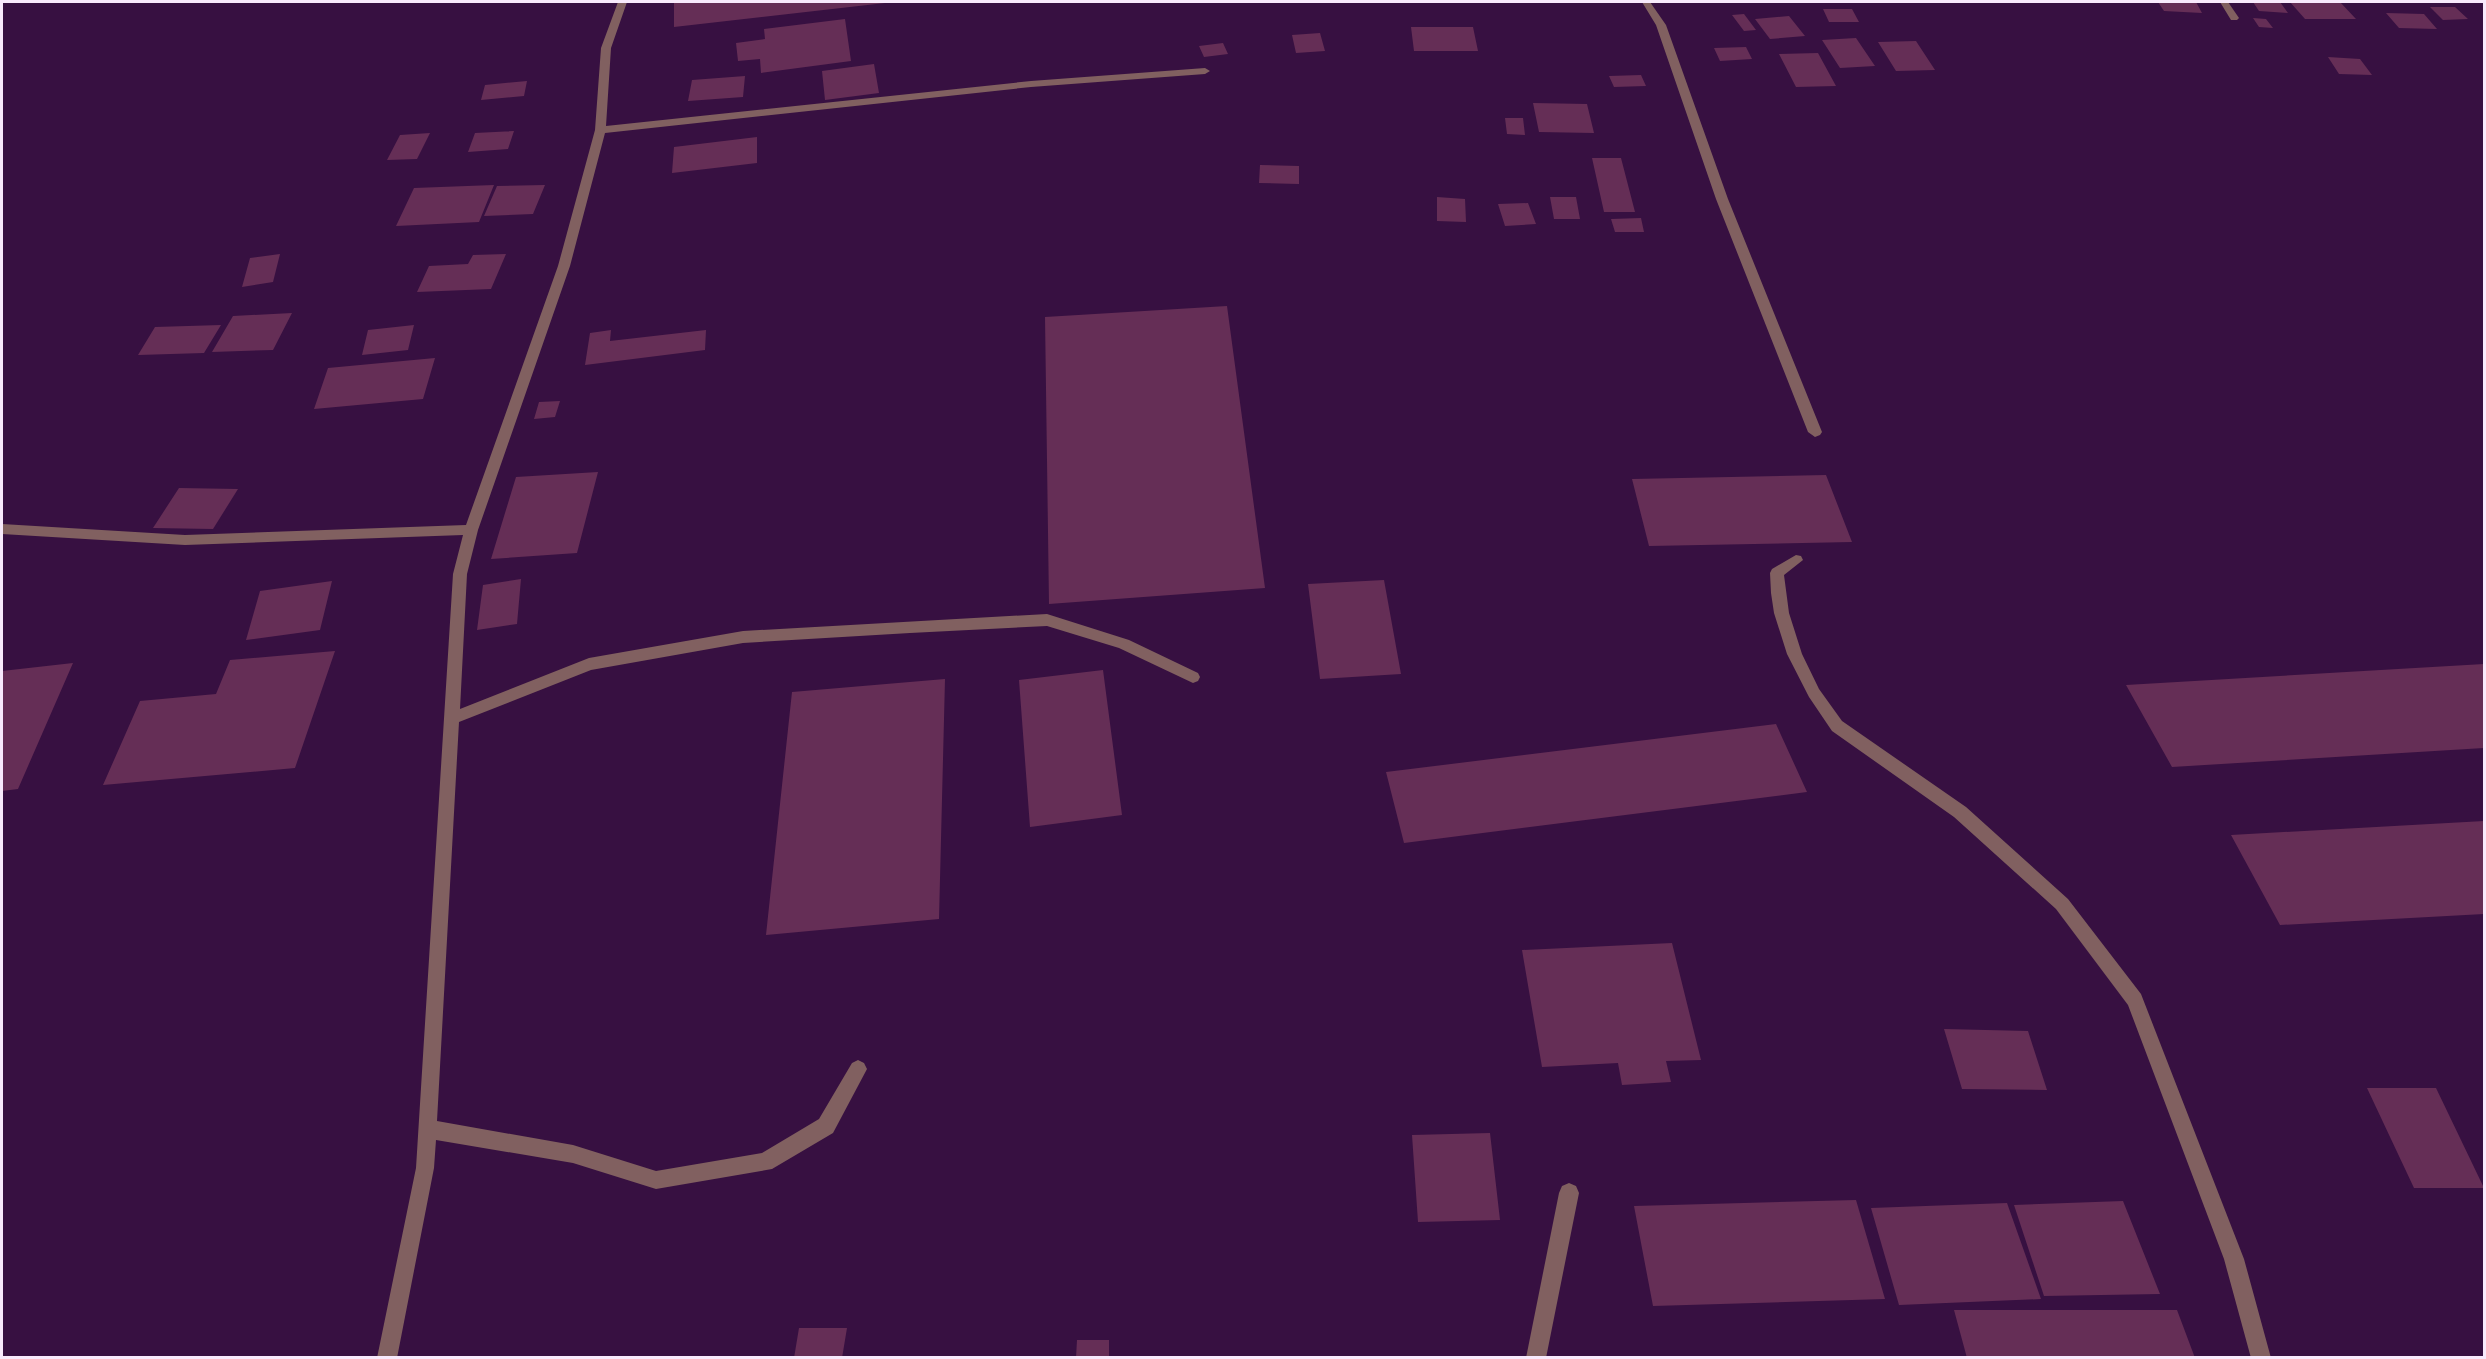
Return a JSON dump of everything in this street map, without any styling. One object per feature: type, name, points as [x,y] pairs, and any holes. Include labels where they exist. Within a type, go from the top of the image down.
[{"type":"street","points":[[387,1358],[425,1168],[460,574],[471,530],[564,266],[600,130],[606,48],[622,2]]},
{"type":"street","points":[[1646,2],[1661,25],[1722,199],[1815,432]]},
{"type":"street","points":[[2223,2],[2234,18]]},
{"type":"street","points":[[600,130],[1031,84],[1205,71]]},
{"type":"street","points":[[2,529],[185,540],[471,530]]},
{"type":"street","points":[[1796,560],[1777,573],[1776,594],[1794,649],[1822,707],[1837,726],[1960,812],[2062,904],[2135,1000],[2234,1259],[2261,1358]]},
{"type":"street","points":[[451,719],[589,664],[743,637],[898,628],[1047,620],[1124,644],[1193,677]]},
{"type":"street","points":[[428,1129],[573,1154],[656,1180],[765,1162],[826,1126],[858,1069]]},
{"type":"street","points":[[1536,1358],[1569,1193]]},
{"type":"building","points":[[674,2],[885,2],[885,3],[674,27]]},
{"type":"building","points":[[2158,2],[2196,2],[2202,13],[2164,11]]},
{"type":"building","points":[[2253,2],[2280,2],[2288,13],[2259,11]]},
{"type":"building","points":[[2290,2],[2340,2],[2356,19],[2305,19]]},
{"type":"building","points":[[2430,7],[2455,7],[2468,19],[2443,20]]},
{"type":"building","points":[[1823,9],[1852,9],[1859,22],[1829,22]]},
{"type":"building","points":[[2386,13],[2424,14],[2437,29],[2399,28]]},
{"type":"building","points":[[1744,14],[1756,30],[1744,31],[1732,15]]},
{"type":"building","points":[[1789,16],[1805,36],[1770,39],[1755,19]]},
{"type":"building","points":[[2253,18],[2266,19],[2273,28],[2259,27]]},
{"type":"building","points":[[845,19],[851,61],[761,73],[760,59],[738,61],[736,43],[765,39],[764,29]]},
{"type":"building","points":[[1411,27],[1473,27],[1478,51],[1414,51]]},
{"type":"building","points":[[1320,33],[1325,51],[1296,53],[1292,35]]},
{"type":"building","points":[[1856,38],[1875,66],[1840,68],[1822,40]]},
{"type":"building","points":[[1916,41],[1935,70],[1896,71],[1878,42]]},
{"type":"building","points":[[1223,43],[1228,54],[1204,57],[1199,46]]},
{"type":"building","points":[[1746,47],[1752,59],[1720,61],[1714,48]]},
{"type":"building","points":[[1818,53],[1836,86],[1796,87],[1779,54]]},
{"type":"building","points":[[2328,57],[2360,59],[2372,75],[2339,74]]},
{"type":"building","points":[[874,64],[879,93],[825,100],[822,71]]},
{"type":"building","points":[[1641,75],[1646,86],[1614,87],[1609,76]]},
{"type":"building","points":[[745,76],[743,97],[688,101],[692,80]]},
{"type":"building","points":[[527,81],[524,96],[481,100],[485,85]]},
{"type":"building","points":[[1533,103],[1587,104],[1594,133],[1539,132]]},
{"type":"building","points":[[1505,118],[1523,118],[1525,135],[1507,134]]},
{"type":"building","points":[[514,131],[508,149],[468,152],[475,133]]},
{"type":"building","points":[[430,133],[417,159],[387,160],[400,135]]},
{"type":"building","points":[[757,137],[757,163],[672,173],[674,147]]},
{"type":"building","points":[[1592,158],[1621,158],[1635,212],[1604,212]]},
{"type":"building","points":[[1260,165],[1299,166],[1299,184],[1259,183]]},
{"type":"building","points":[[494,185],[479,222],[396,226],[414,188]]},
{"type":"building","points":[[545,185],[533,214],[484,216],[497,186]]},
{"type":"building","points":[[1437,197],[1465,199],[1466,222],[1437,221]]},
{"type":"building","points":[[1550,197],[1576,197],[1580,219],[1554,219]]},
{"type":"building","points":[[1528,203],[1536,224],[1505,226],[1498,204]]},
{"type":"building","points":[[1641,218],[1644,232],[1615,232],[1611,219]]},
{"type":"building","points":[[280,254],[273,282],[242,287],[250,258]]},
{"type":"building","points":[[506,254],[491,289],[417,292],[429,266],[468,264],[473,255]]},
{"type":"building","points":[[1227,306],[1265,588],[1049,604],[1045,317]]},
{"type":"building","points":[[292,313],[273,350],[212,352],[233,316]]},
{"type":"building","points":[[221,325],[204,353],[138,355],[155,327]]},
{"type":"building","points":[[414,325],[408,350],[362,355],[368,330]]},
{"type":"building","points":[[611,330],[610,341],[706,330],[705,350],[585,365],[590,333]]},
{"type":"building","points":[[435,358],[423,399],[314,409],[328,368]]},
{"type":"building","points":[[560,401],[555,417],[534,419],[539,402]]},
{"type":"building","points":[[598,472],[577,553],[491,559],[516,477]]},
{"type":"building","points":[[1826,475],[1852,542],[1649,546],[1632,479]]},
{"type":"building","points":[[179,488],[238,489],[213,529],[153,528]]},
{"type":"building","points":[[521,579],[517,624],[477,630],[483,585]]},
{"type":"building","points":[[1384,580],[1401,674],[1320,679],[1308,584]]},
{"type":"building","points":[[332,581],[320,630],[246,640],[260,591]]},
{"type":"building","points":[[335,651],[295,768],[103,785],[140,701],[216,694],[230,660]]},
{"type":"building","points":[[73,663],[18,789],[2,791],[2,671]]},
{"type":"building","points":[[2484,664],[2484,748],[2172,767],[2126,685]]},
{"type":"building","points":[[1103,670],[1122,815],[1030,827],[1019,680]]},
{"type":"building","points":[[945,679],[939,919],[766,935],[792,692]]},
{"type":"building","points":[[1776,724],[1807,792],[1404,843],[1386,772]]},
{"type":"building","points":[[2484,821],[2484,914],[2280,925],[2231,835]]},
{"type":"building","points":[[1672,943],[1701,1060],[1666,1061],[1671,1082],[1622,1085],[1618,1063],[1542,1067],[1522,950]]},
{"type":"building","points":[[1944,1029],[2028,1031],[2047,1090],[1962,1089]]},
{"type":"building","points":[[2367,1088],[2436,1088],[2484,1188],[2414,1188]]},
{"type":"building","points":[[1490,1133],[1500,1220],[1418,1222],[1412,1135]]},
{"type":"building","points":[[1856,1200],[1885,1299],[1653,1306],[1634,1206]]},
{"type":"building","points":[[2123,1201],[2160,1294],[2044,1296],[2014,1205]]},
{"type":"building","points":[[2007,1203],[2041,1299],[1899,1305],[1871,1208]]},
{"type":"building","points":[[1954,1310],[2177,1310],[2195,1358],[1967,1358]]},
{"type":"building","points":[[799,1328],[847,1328],[842,1358],[794,1358]]},
{"type":"building","points":[[1077,1340],[1109,1340],[1109,1358],[1076,1358]]}]
